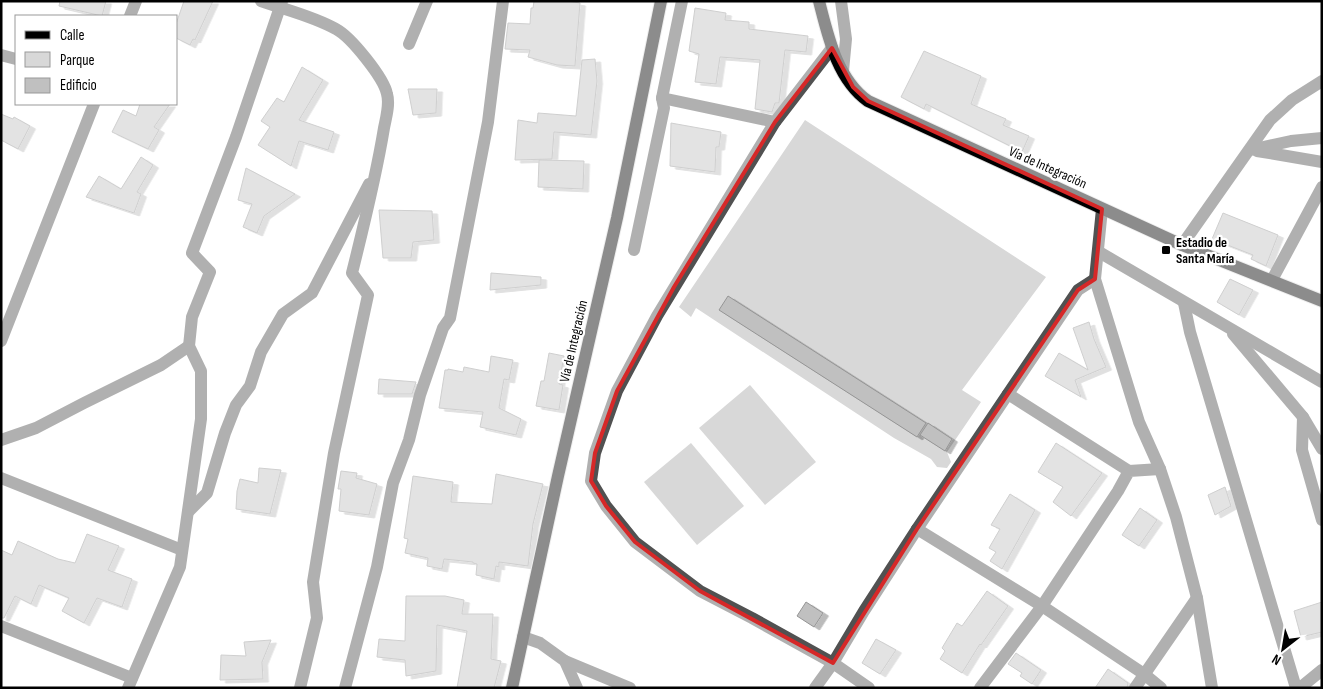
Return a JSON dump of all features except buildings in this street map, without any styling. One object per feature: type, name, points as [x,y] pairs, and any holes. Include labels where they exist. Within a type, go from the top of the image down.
[{"type":"main road","name":"Vía de Integración","points":[[512,688],[617,218],[660,1]]},
{"type":"main road","name":"Vía de Integración","points":[[819,1],[832,48],[843,71],[853,87],[868,101],[1182,245],[1322,301]]},
{"type":"street","points":[[130,15],[136,1]]},
{"type":"street","points":[[262,1],[281,5],[338,30],[358,49],[376,73],[388,94],[378,167],[352,273],[368,295],[334,453],[313,582],[317,618],[300,688]]},
{"type":"street","points":[[409,44],[427,1]]},
{"type":"street","points":[[345,688],[377,567],[393,483],[409,440],[420,395],[443,328],[450,318],[488,122],[503,1]]},
{"type":"street","points":[[634,250],[664,108],[662,98],[682,1]]},
{"type":"street","points":[[841,1],[846,39],[843,71]]},
{"type":"street","points":[[1,626],[130,683],[180,567],[188,512],[201,419],[201,371],[189,346],[192,317],[210,272],[192,252],[236,137],[281,5]]},
{"type":"street","points":[[832,48],[775,122],[674,287],[617,390],[595,453],[591,481],[606,506],[634,542],[642,548],[700,591],[833,663],[869,688]]},
{"type":"street","points":[[1,54],[15,59]]},
{"type":"street","points":[[1182,245],[1270,120],[1292,100],[1322,80]]},
{"type":"street","points":[[662,98],[775,122]]},
{"type":"street","points":[[2,339],[94,105]]},
{"type":"street","points":[[1250,150],[1291,141],[1322,138]]},
{"type":"street","points":[[1250,150],[1322,162]]},
{"type":"street","points":[[188,512],[207,493],[233,412],[250,386],[261,352],[283,314],[312,293],[378,167]]},
{"type":"street","points":[[1272,280],[1322,187]]},
{"type":"street","points":[[1102,209],[1095,279],[1139,422],[1160,469],[1176,517],[1197,598],[1212,688]]},
{"type":"street","points":[[1099,252],[1322,382]]},
{"type":"street","points":[[815,688],[833,663],[864,610],[917,528],[1078,290],[1095,279]]},
{"type":"street","points":[[1184,303],[1190,332],[1296,688]]},
{"type":"street","points":[[1227,327],[1303,417],[1322,449]]},
{"type":"street","points":[[1,440],[36,428],[161,365],[189,346]]},
{"type":"street","points":[[1008,394],[1129,471],[1160,469]]},
{"type":"street","points":[[1303,417],[1302,450],[1322,520]]},
{"type":"street","points":[[980,688],[1042,606],[1118,492],[1129,471]]},
{"type":"street","points":[[1,478],[182,550]]},
{"type":"street","points":[[917,528],[1042,606],[1144,674],[1161,688]]},
{"type":"street","points":[[1134,688],[1197,598]]},
{"type":"street","points":[[523,637],[540,644],[565,661],[630,688]]},
{"type":"street","points":[[565,661],[577,688]]},
{"type":"street","points":[[1300,688],[1322,670]]},
{"type":"highlighted area","points":[[832,48],[853,87],[868,101],[1102,209],[1095,279],[1078,290],[917,529],[833,663],[700,591],[635,542],[606,506],[591,481],[595,453],[617,391],[674,287],[775,122]]},
{"type":"green space","points":[[805,120],[1046,277],[962,390],[981,402],[947,452],[951,462],[947,468],[937,467],[931,459],[894,438],[696,308],[691,317],[679,307]]},
{"type":"green space","points":[[750,385],[816,462],[765,505],[699,428]]},
{"type":"green space","points":[[691,443],[744,506],[697,545],[644,482]]},
{"type":"place","name":"Estadio de Santa María","points":[[1166,250]]}]
